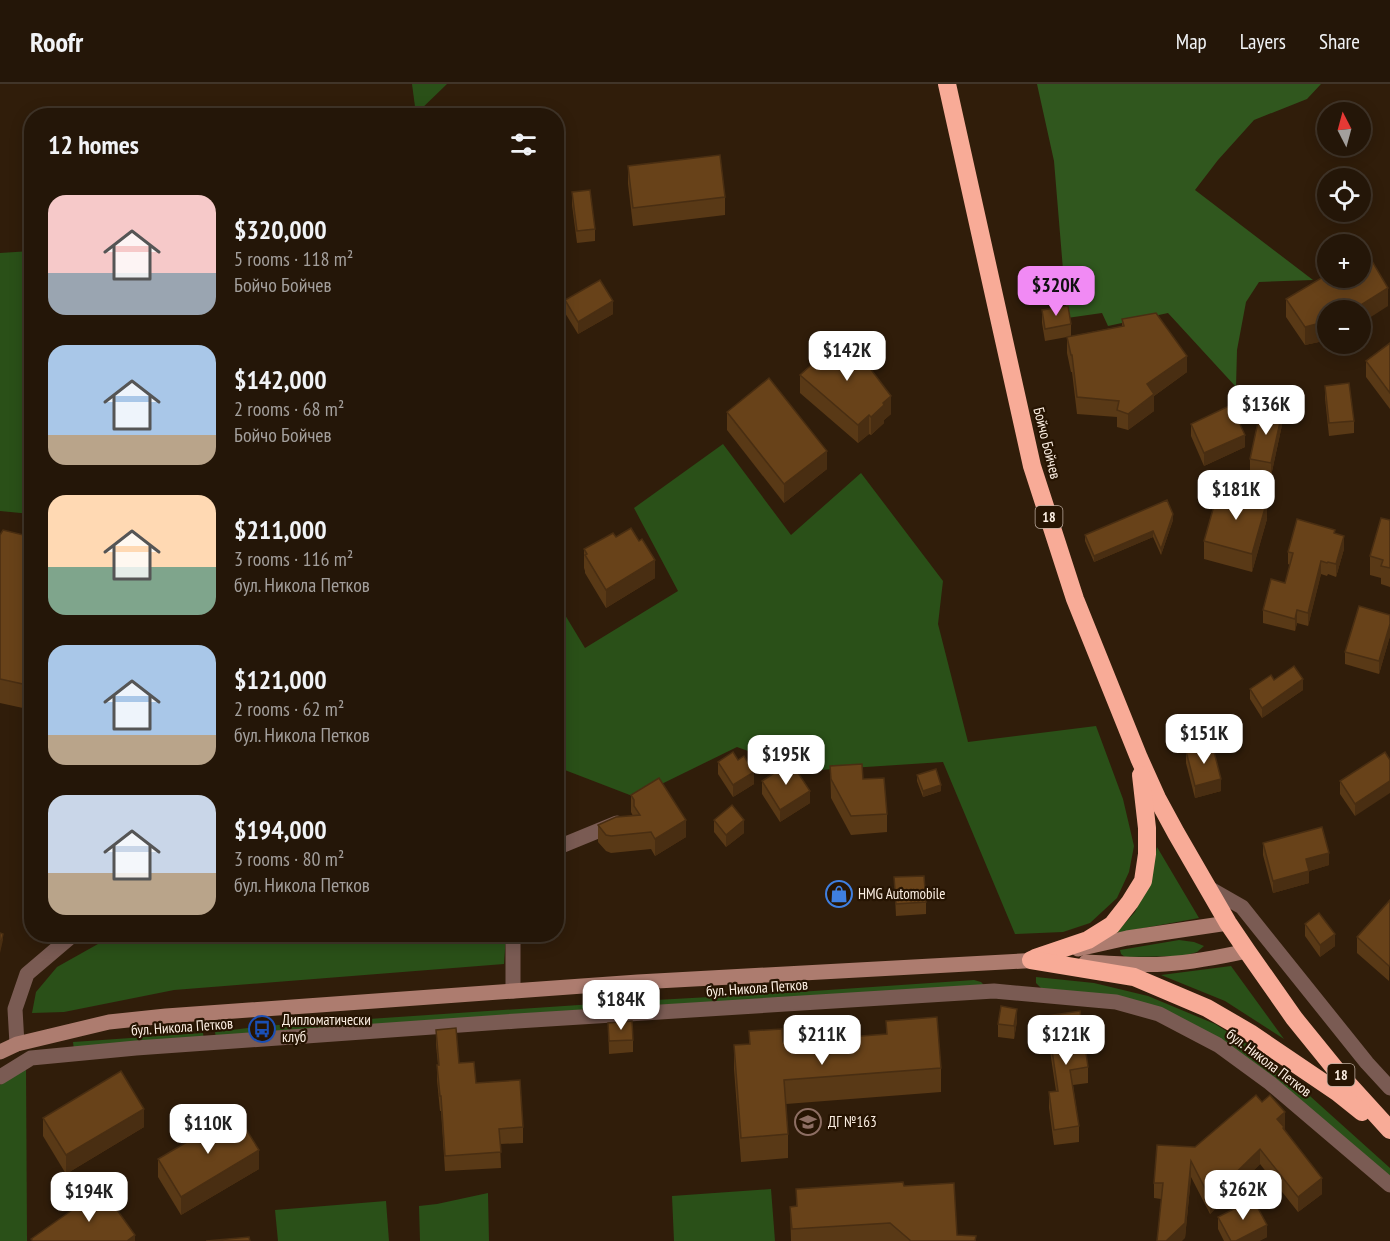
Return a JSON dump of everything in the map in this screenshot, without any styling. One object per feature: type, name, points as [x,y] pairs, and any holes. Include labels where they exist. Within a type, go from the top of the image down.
[{"type":"highway","name":"Бойчо Бойчев","points":[[947,84],[1032,466],[1075,599],[1157,798],[1228,923]]},
{"type":"highway","points":[[1031,960],[1088,940],[1112,925],[1143,881],[1147,854],[1147,828],[1139,758]]},
{"type":"highway","name":"18","points":[[1228,923],[1294,1018],[1390,1132]]},
{"type":"highway","points":[[1031,960],[1134,977],[1207,1008],[1250,1033],[1337,1092],[1390,1132]]},
{"type":"street","points":[[564,845],[625,820]]},
{"type":"street","points":[[1207,887],[1242,907],[1367,1063],[1390,1088]]},
{"type":"street","name":"бул. Никола Петков","points":[[1031,960],[1127,938],[1228,923]]},
{"type":"street","points":[[17,1044],[15,1009],[27,974],[65,942]]},
{"type":"street","points":[[513,942],[513,991]]},
{"type":"street","name":"бул. Никола Петков","points":[[0,1052],[17,1044],[109,1022],[155,1017],[659,981],[1031,960],[1154,964],[1247,951]]},
{"type":"street","name":"бул. Никола Петков","points":[[31,1058],[136,1048],[529,1020],[994,991],[1042,994],[1116,1002],[1159,1014],[1218,1045],[1270,1083],[1390,1185]]},
{"type":"street","points":[[0,1042],[17,1044],[31,1058],[0,1077]]},
{"type":"green space","points":[[412,84],[447,84],[422,108],[415,108]]},
{"type":"green space","points":[[1037,84],[1321,84],[1307,99],[1254,120],[1195,190],[1313,280],[1259,282],[1246,302],[1237,350],[1236,387],[1168,313],[1108,326],[1102,313],[1067,318],[1054,161]]},
{"type":"green space","points":[[24,252],[24,513],[0,511],[0,253]]},
{"type":"green space","points":[[723,444],[791,535],[861,473],[943,581],[938,624],[968,742],[1096,726],[1123,799],[1134,846],[1129,872],[1117,898],[1090,923],[1063,932],[1015,934],[943,762],[804,771],[737,747],[635,797],[564,770],[564,613],[585,648],[678,591],[634,508]]},
{"type":"green space","points":[[1157,847],[1199,918],[1116,933],[1135,912],[1148,886]]},
{"type":"green space","points":[[1179,940],[1204,946],[1197,952],[1183,956],[1125,957],[1120,950]]},
{"type":"green space","points":[[102,942],[506,942],[504,964],[174,990],[64,1012],[32,1013],[36,992],[57,967]]},
{"type":"green space","points":[[1231,966],[1284,1039],[1225,1001],[1161,975]]},
{"type":"green space","points":[[1036,977],[1094,983],[1148,996],[1215,1024],[1258,1051],[1281,1070],[1390,1168],[1390,1180],[1195,1027],[1043,990],[1036,983]]},
{"type":"green space","points":[[974,980],[984,985],[647,1006],[648,1003],[656,1000]]},
{"type":"green space","points":[[624,1002],[630,1004],[630,1009],[216,1038],[215,1032],[263,1026]]},
{"type":"green space","points":[[203,1033],[204,1040],[74,1050],[73,1042]]},
{"type":"green space","points":[[26,1069],[27,1241],[0,1241],[0,1085]]},
{"type":"green space","points":[[771,1189],[775,1241],[674,1241],[672,1196]]},
{"type":"green space","points":[[488,1193],[489,1241],[420,1241],[419,1206]]},
{"type":"green space","points":[[386,1201],[389,1241],[278,1241],[275,1210]]},
{"type":"building","points":[[720,155],[725,197],[633,208],[628,166]]},
{"type":"building","points":[[590,190],[595,229],[577,231],[572,192]]},
{"type":"building","points":[[1371,259],[1388,288],[1369,300],[1317,300],[1317,324],[1305,327],[1286,299],[1317,281],[1317,288],[1371,288]]},
{"type":"building","points":[[600,280],[613,301],[578,322],[565,300]]},
{"type":"building","points":[[1068,306],[1071,324],[1045,329],[1042,310]]},
{"type":"building","points":[[1156,313],[1187,356],[1147,384],[1154,394],[1128,414],[1117,410],[1119,401],[1077,397],[1072,355],[1067,337],[1124,326],[1122,319]]},
{"type":"building","points":[[845,335],[891,396],[871,417],[869,415],[858,425],[800,375]]},
{"type":"building","points":[[1390,343],[1390,393],[1366,361]]},
{"type":"building","points":[[769,378],[827,451],[784,484],[727,412]]},
{"type":"building","points":[[1349,383],[1354,421],[1329,423],[1325,386]]},
{"type":"building","points":[[1231,405],[1245,435],[1204,453],[1191,424]]},
{"type":"building","points":[[1261,408],[1282,413],[1271,463],[1250,459]]},
{"type":"building","points":[[1219,488],[1267,501],[1252,554],[1204,541]]},
{"type":"building","points":[[1167,500],[1173,514],[1161,549],[1153,531],[1094,556],[1085,535]]},
{"type":"building","points":[[1381,518],[1390,520],[1390,568],[1381,566],[1383,560],[1370,556]]},
{"type":"building","points":[[1297,519],[1335,530],[1334,533],[1344,536],[1336,564],[1321,561],[1308,613],[1297,610],[1295,619],[1263,610],[1271,579],[1285,583],[1293,553],[1288,552]]},
{"type":"building","points":[[631,528],[639,541],[642,539],[655,560],[606,590],[585,555],[587,554],[584,549],[613,533],[616,537]]},
{"type":"building","points":[[3,530],[24,535],[24,684],[0,679],[0,535]]},
{"type":"building","points":[[1359,606],[1390,615],[1390,624],[1379,661],[1345,652]]},
{"type":"building","points":[[1294,666],[1303,679],[1262,708],[1250,689],[1271,675],[1274,680]]},
{"type":"building","points":[[1212,744],[1221,779],[1195,786],[1186,751]]},
{"type":"building","points":[[733,752],[738,760],[744,756],[754,772],[733,785],[718,762]]},
{"type":"building","points":[[1385,752],[1390,760],[1390,781],[1355,804],[1340,781]]},
{"type":"building","points":[[791,762],[810,791],[780,810],[762,781]]},
{"type":"building","points":[[862,764],[863,779],[884,778],[887,814],[851,816],[831,779],[830,766]]},
{"type":"building","points":[[936,769],[941,785],[923,791],[917,775]]},
{"type":"building","points":[[659,778],[686,820],[655,839],[651,832],[606,835],[598,825],[616,817],[640,815],[631,795]]},
{"type":"building","points":[[732,805],[744,820],[726,835],[714,820]]},
{"type":"building","points":[[1322,827],[1329,853],[1306,859],[1309,871],[1273,881],[1263,843]]},
{"type":"building","points":[[924,876],[926,902],[896,904],[894,877]]},
{"type":"building","points":[[1390,900],[1390,965],[1389,966],[1357,937]]},
{"type":"building","points":[[1319,913],[1335,934],[1320,945],[1305,924]]},
{"type":"building","points":[[1001,1006],[1017,1009],[1014,1026],[998,1024]]},
{"type":"building","points":[[1080,1011],[1088,1067],[1070,1070],[1079,1126],[1054,1130],[1049,1092],[1058,1091],[1047,1016]]},
{"type":"building","points":[[937,1017],[941,1068],[784,1080],[788,1134],[741,1138],[734,1045],[750,1044],[749,1031],[782,1029],[783,1042],[887,1034],[886,1021]]},
{"type":"building","points":[[632,1021],[633,1040],[609,1041],[608,1023]]},
{"type":"building","points":[[456,1028],[459,1063],[474,1062],[476,1083],[520,1080],[523,1127],[499,1129],[501,1152],[445,1156],[436,1030]]},
{"type":"building","points":[[121,1071],[144,1109],[66,1155],[43,1118]]},
{"type":"building","points":[[1256,1095],[1262,1102],[1270,1095],[1285,1112],[1277,1119],[1322,1178],[1298,1197],[1260,1149],[1210,1198],[1191,1161],[1185,1223],[1166,1241],[1157,1241],[1163,1183],[1154,1183],[1157,1145],[1195,1147]]},
{"type":"building","points":[[236,1113],[259,1150],[181,1197],[158,1159]]},
{"type":"building","points":[[903,1182],[904,1186],[954,1183],[957,1235],[976,1236],[975,1241],[911,1241],[890,1223],[792,1229],[790,1207],[797,1206],[796,1189]]},
{"type":"building","points":[[102,1189],[135,1235],[127,1241],[33,1241],[31,1239]]},
{"type":"building","points":[[1253,1199],[1267,1225],[1236,1241],[1231,1241],[1218,1217]]},
{"type":"building","points":[[249,1237],[250,1241],[206,1241]]},
{"type":"place","name":"HMG Automobile","points":[[839,894]]},
{"type":"place","name":"Дипломатически клуб","points":[[262,1029]]},
{"type":"place","name":"ДГ №163","points":[[808,1122]]}]
